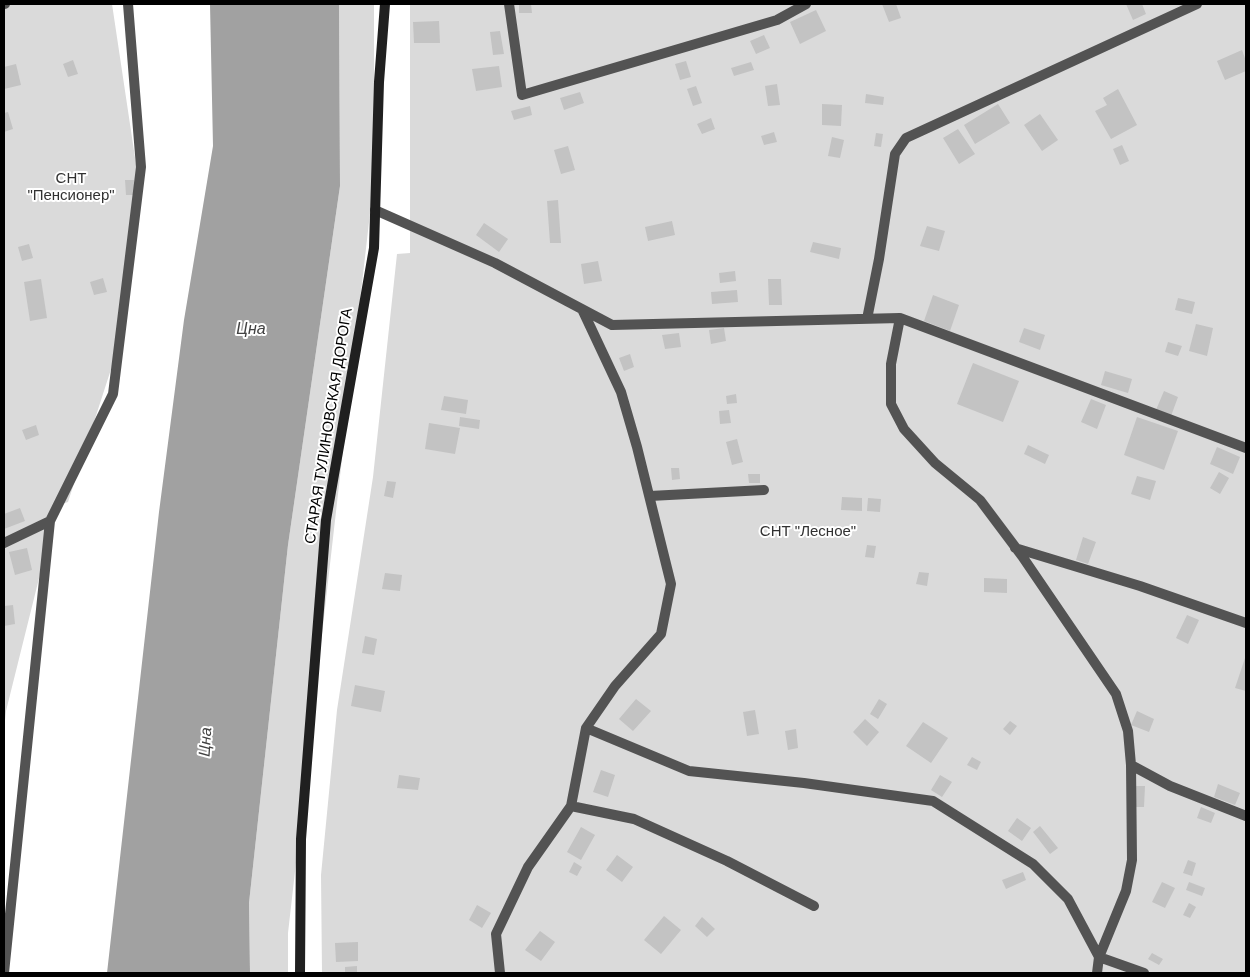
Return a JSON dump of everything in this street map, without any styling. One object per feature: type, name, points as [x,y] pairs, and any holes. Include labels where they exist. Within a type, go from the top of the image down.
[{"type":"street","name":"СТАРАЯ ТУЛИНОВСКАЯ ДОРОГА","points":[[300,973],[301,839],[326,520],[374,248],[379,82],[385,4]]},
{"type":"lane","points":[[4,973],[50,521],[113,394],[141,167],[128,4]]},
{"type":"lane","points":[[509,4],[522,95],[778,20],[806,4]]},
{"type":"lane","points":[[867,319],[896,154],[906,138],[1197,4]]},
{"type":"lane","points":[[375,210],[495,263],[612,325],[900,318],[1246,448]]},
{"type":"lane","points":[[500,973],[496,934],[528,867],[572,806],[586,728],[615,686],[661,634],[671,584],[650,496],[621,392],[582,309]]},
{"type":"lane","points":[[900,318],[891,364],[891,404],[904,429],[935,463],[980,500],[1116,694],[1128,731],[1131,765],[1132,860],[1126,891],[1099,957],[1097,973]]},
{"type":"lane","points":[[650,496],[764,490]]},
{"type":"lane","points":[[4,543],[50,521]]},
{"type":"lane","points":[[1014,548],[1140,586],[1246,623]]},
{"type":"lane","points":[[586,728],[690,771],[804,783],[933,801],[1033,864],[1068,899],[1099,957],[1144,973]]},
{"type":"lane","points":[[1131,765],[1170,786],[1246,816]]},
{"type":"lane","points":[[572,806],[634,819],[727,861],[814,906]]},
{"type":"green space","name":"СНТ \"Пенсионер\"","points":[[4,4],[112,4],[140,191],[114,360],[68,502],[53,507],[51,530],[6,711],[4,730]]},
{"type":"green space","points":[[339,4],[374,4],[374,178],[288,933],[288,973],[250,973],[249,903],[288,545],[340,186]]},
{"type":"green space","name":"СНТ \"Лесное\"","points":[[410,4],[1246,4],[1246,973],[322,973],[321,875],[337,710],[373,477],[397,254],[410,253]]},
{"type":"water","name":"Цна","points":[[210,4],[339,4],[340,186],[288,545],[249,903],[250,973],[107,973],[159,512],[184,320],[213,146]]},
{"type":"building","points":[[519,4],[531,4],[532,13],[519,13]]},
{"type":"building","points":[[882,4],[896,4],[901,18],[889,22]]},
{"type":"building","points":[[1126,4],[1142,4],[1146,14],[1133,20]]},
{"type":"building","points":[[816,10],[826,31],[800,44],[790,22]]},
{"type":"building","points":[[439,21],[440,43],[414,43],[413,22]]},
{"type":"building","points":[[500,31],[504,54],[493,55],[490,32]]},
{"type":"building","points":[[764,35],[770,48],[756,54],[750,41]]},
{"type":"building","points":[[1242,50],[1246,61],[1246,71],[1225,80],[1217,61]]},
{"type":"building","points":[[73,60],[78,74],[68,77],[63,64]]},
{"type":"building","points":[[686,61],[691,77],[680,80],[675,64]]},
{"type":"building","points":[[751,62],[754,70],[734,76],[731,68]]},
{"type":"building","points":[[16,64],[21,85],[4,89],[4,67]]},
{"type":"building","points":[[499,66],[502,87],[476,91],[472,69]]},
{"type":"building","points":[[777,84],[780,105],[768,106],[765,86]]},
{"type":"building","points":[[696,86],[702,103],[693,106],[687,89]]},
{"type":"building","points":[[1118,89],[1137,125],[1111,139],[1095,111],[1107,105],[1103,98]]},
{"type":"building","points":[[580,92],[584,103],[564,110],[560,98]]},
{"type":"building","points":[[866,94],[884,97],[883,105],[865,103]]},
{"type":"building","points":[[822,104],[842,105],[841,126],[822,125]]},
{"type":"building","points":[[998,104],[1010,123],[975,144],[964,125]]},
{"type":"building","points":[[530,106],[532,115],[514,120],[511,111]]},
{"type":"building","points":[[8,112],[13,129],[4,132],[4,113]]},
{"type":"building","points":[[1040,114],[1058,140],[1042,151],[1024,125]]},
{"type":"building","points":[[711,118],[715,129],[702,134],[697,124]]},
{"type":"building","points":[[958,129],[975,154],[959,164],[943,138]]},
{"type":"building","points":[[774,132],[777,142],[764,145],[761,136]]},
{"type":"building","points":[[876,133],[883,134],[881,147],[874,146]]},
{"type":"building","points":[[832,137],[844,140],[840,158],[828,156]]},
{"type":"building","points":[[1122,145],[1129,161],[1120,165],[1113,149]]},
{"type":"building","points":[[568,146],[575,170],[561,174],[554,150]]},
{"type":"building","points":[[125,180],[134,180],[134,195],[126,195]]},
{"type":"building","points":[[558,200],[561,243],[550,243],[547,201]]},
{"type":"building","points":[[672,221],[675,235],[648,241],[645,227]]},
{"type":"building","points":[[484,223],[508,239],[499,252],[476,235]]},
{"type":"building","points":[[927,226],[945,231],[939,251],[920,246]]},
{"type":"building","points":[[813,242],[841,248],[839,259],[810,252]]},
{"type":"building","points":[[29,244],[33,258],[22,261],[18,247]]},
{"type":"building","points":[[598,261],[602,281],[584,284],[581,264]]},
{"type":"building","points":[[735,271],[736,281],[720,283],[719,273]]},
{"type":"building","points":[[103,278],[107,292],[94,295],[90,282]]},
{"type":"building","points":[[41,279],[47,318],[30,321],[24,282]]},
{"type":"building","points":[[768,279],[781,279],[782,305],[769,305]]},
{"type":"building","points":[[737,290],[738,302],[712,304],[711,292]]},
{"type":"building","points":[[933,295],[959,305],[950,331],[924,321]]},
{"type":"building","points":[[1178,298],[1195,302],[1192,314],[1175,310]]},
{"type":"building","points":[[1196,324],[1213,328],[1207,356],[1189,351]]},
{"type":"building","points":[[724,328],[726,341],[711,344],[709,330]]},
{"type":"building","points":[[1024,328],[1045,335],[1040,350],[1019,342]]},
{"type":"building","points":[[679,333],[681,347],[665,349],[662,335]]},
{"type":"building","points":[[1168,342],[1182,346],[1178,356],[1165,352]]},
{"type":"building","points":[[630,354],[634,367],[624,371],[619,358]]},
{"type":"building","points":[[973,363],[1019,381],[1003,422],[957,404]]},
{"type":"building","points":[[1105,371],[1132,379],[1128,393],[1101,385]]},
{"type":"building","points":[[1164,391],[1178,397],[1171,416],[1156,410]]},
{"type":"building","points":[[736,394],[737,403],[727,404],[726,396]]},
{"type":"building","points":[[444,396],[468,400],[466,414],[441,410]]},
{"type":"building","points":[[1091,399],[1106,405],[1097,429],[1081,422]]},
{"type":"building","points":[[729,410],[731,423],[720,424],[719,411]]},
{"type":"building","points":[[460,417],[480,420],[479,429],[459,426]]},
{"type":"building","points":[[1137,417],[1178,431],[1164,470],[1124,455]]},
{"type":"building","points":[[429,423],[460,428],[455,454],[425,449]]},
{"type":"building","points":[[36,425],[39,435],[26,440],[22,430]]},
{"type":"building","points":[[737,439],[743,462],[732,465],[726,442]]},
{"type":"building","points":[[1028,445],[1049,455],[1045,464],[1024,454]]},
{"type":"building","points":[[1217,447],[1240,457],[1233,474],[1210,464]]},
{"type":"building","points":[[671,468],[679,468],[680,479],[672,480]]},
{"type":"building","points":[[1219,472],[1229,478],[1220,494],[1210,488]]},
{"type":"building","points":[[748,474],[760,474],[760,483],[749,483]]},
{"type":"building","points":[[1137,476],[1156,481],[1150,500],[1131,494]]},
{"type":"building","points":[[387,481],[396,482],[393,498],[384,496]]},
{"type":"building","points":[[842,497],[862,498],[862,511],[841,510]]},
{"type":"building","points":[[868,498],[881,499],[880,512],[867,511]]},
{"type":"building","points":[[20,508],[25,521],[4,529],[4,514]]},
{"type":"building","points":[[1083,537],[1096,542],[1088,564],[1076,560]]},
{"type":"building","points":[[867,545],[876,546],[874,558],[865,557]]},
{"type":"building","points":[[27,548],[32,570],[15,575],[9,552]]},
{"type":"building","points":[[919,572],[929,573],[927,586],[916,584]]},
{"type":"building","points":[[385,573],[402,575],[400,591],[382,589]]},
{"type":"building","points":[[984,578],[1007,579],[1007,593],[984,592]]},
{"type":"building","points":[[13,605],[15,624],[4,626],[4,606]]},
{"type":"building","points":[[1187,615],[1199,620],[1188,644],[1176,638]]},
{"type":"building","points":[[365,636],[377,639],[374,655],[362,653]]},
{"type":"building","points":[[1246,655],[1246,691],[1235,688]]},
{"type":"building","points":[[355,685],[385,691],[381,712],[351,706]]},
{"type":"building","points":[[636,699],[651,711],[633,731],[619,719]]},
{"type":"building","points":[[879,699],[887,704],[878,719],[870,714]]},
{"type":"building","points":[[755,710],[759,734],[747,736],[743,712]]},
{"type":"building","points":[[1137,711],[1154,719],[1149,732],[1131,725]]},
{"type":"building","points":[[865,719],[879,732],[867,746],[853,732]]},
{"type":"building","points":[[1010,721],[1017,726],[1010,735],[1003,729]]},
{"type":"building","points":[[923,722],[948,738],[931,763],[906,746]]},
{"type":"building","points":[[796,729],[798,748],[788,750],[785,731]]},
{"type":"building","points":[[972,757],[981,762],[977,770],[967,765]]},
{"type":"building","points":[[601,770],[615,775],[608,797],[593,792]]},
{"type":"building","points":[[399,775],[420,778],[418,790],[397,788]]},
{"type":"building","points":[[940,775],[952,782],[942,797],[931,790]]},
{"type":"building","points":[[1218,784],[1240,793],[1235,805],[1214,797]]},
{"type":"building","points":[[1132,786],[1145,786],[1144,807],[1132,807]]},
{"type":"building","points":[[1201,807],[1215,813],[1211,823],[1197,818]]},
{"type":"building","points":[[1017,818],[1031,828],[1022,841],[1008,831]]},
{"type":"building","points":[[1040,826],[1058,848],[1050,854],[1033,832]]},
{"type":"building","points":[[581,827],[595,835],[581,860],[567,852]]},
{"type":"building","points":[[617,855],[633,867],[622,882],[606,870]]},
{"type":"building","points":[[1188,860],[1196,863],[1192,876],[1183,873]]},
{"type":"building","points":[[574,862],[582,867],[577,876],[569,872]]},
{"type":"building","points":[[1023,872],[1026,880],[1006,889],[1002,880]]},
{"type":"building","points":[[1162,882],[1175,888],[1165,908],[1152,902]]},
{"type":"building","points":[[1189,882],[1205,888],[1202,896],[1186,890]]},
{"type":"building","points":[[1189,903],[1196,907],[1190,918],[1183,915]]},
{"type":"building","points":[[477,905],[491,913],[482,928],[469,920]]},
{"type":"building","points":[[664,916],[681,930],[661,954],[644,940]]},
{"type":"building","points":[[702,917],[715,929],[707,937],[695,926]]},
{"type":"building","points":[[540,931],[555,942],[541,961],[525,950]]},
{"type":"building","points":[[358,942],[358,961],[336,962],[335,943]]},
{"type":"building","points":[[1152,953],[1163,959],[1159,965],[1148,959]]},
{"type":"building","points":[[357,966],[357,973],[345,973],[345,967]]}]
